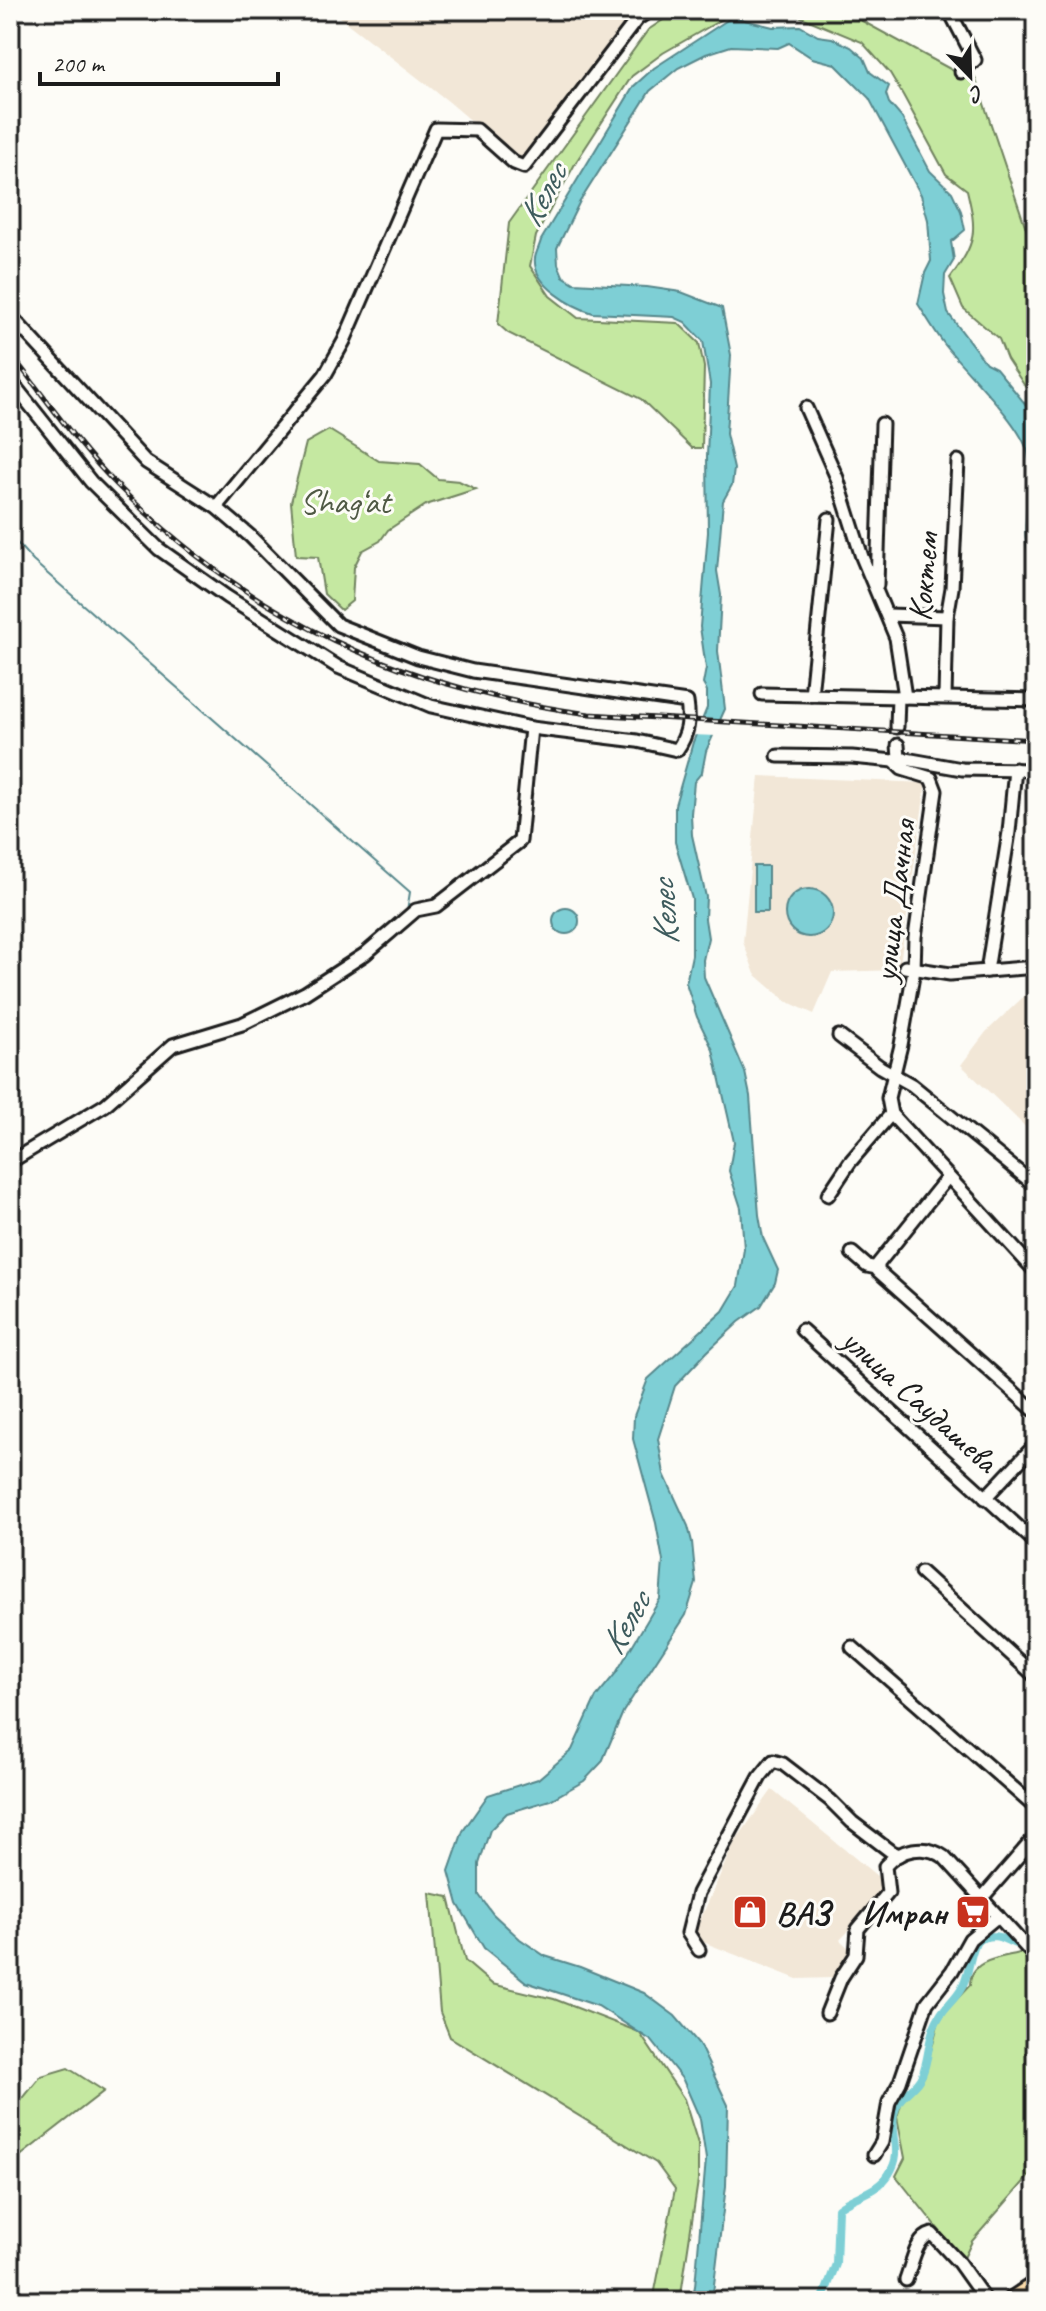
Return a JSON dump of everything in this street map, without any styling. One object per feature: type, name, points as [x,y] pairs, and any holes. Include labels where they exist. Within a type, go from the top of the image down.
[{"type":"main road","points":[[1009,2301],[1036,2283]]},
{"type":"street","points":[[216,507],[325,375],[344,341],[436,129],[477,130],[514,163],[524,167],[637,19],[650,10]]},
{"type":"street","points":[[949,10],[975,60],[961,72]]},
{"type":"street","points":[[10,315],[146,462],[216,507],[250,536],[338,625],[418,657],[473,671],[687,702],[686,737],[677,750],[637,741],[531,728],[431,706],[338,667],[227,597],[159,549],[91,482],[10,380]]},
{"type":"street","name":"Коктем","points":[[806,408],[837,478],[862,557],[896,638],[902,697],[897,727]]},
{"type":"street","name":"Коктем","points":[[877,589],[882,424]]},
{"type":"street","name":"Коктем","points":[[945,697],[947,617],[952,588],[958,461]]},
{"type":"street","points":[[811,695],[829,519]]},
{"type":"street","points":[[888,615],[947,617]]},
{"type":"street","points":[[762,694],[1036,700]]},
{"type":"street","points":[[10,1162],[105,1105],[173,1045],[242,1024],[305,993],[365,954],[416,910],[436,906],[520,841],[531,728]]},
{"type":"street","points":[[896,760],[898,745]]},
{"type":"street","points":[[778,756],[919,760],[962,769],[1036,770]]},
{"type":"street","name":"улица Дачная","points":[[891,1114],[888,1098],[936,788],[931,778],[902,769],[896,760]]},
{"type":"street","points":[[987,971],[1009,832],[1015,769]]},
{"type":"street","points":[[910,968],[950,974],[1036,967]]},
{"type":"street","points":[[839,1036],[880,1067],[912,1085],[1036,1186]]},
{"type":"street","points":[[828,1195],[850,1162],[891,1114],[1036,1272]]},
{"type":"street","points":[[877,1268],[947,1178]]},
{"type":"street","points":[[852,1253],[867,1266],[877,1268],[1036,1412]]},
{"type":"street","name":"улица Саудашева","points":[[802,1330],[1036,1543]]},
{"type":"street","points":[[985,1498],[1036,1444]]},
{"type":"street","points":[[921,1572],[1036,1677]]},
{"type":"street","points":[[852,1647],[1036,1808]]},
{"type":"street","points":[[699,1950],[688,1933],[698,1893],[760,1777],[773,1761],[783,1764],[830,1800],[852,1822],[899,1855]]},
{"type":"street","points":[[982,1898],[1036,1836]]},
{"type":"street","points":[[827,2013],[841,1978],[856,1955],[858,1929],[888,1893],[885,1866],[899,1855],[923,1848],[938,1853],[1032,1954]]},
{"type":"street","points":[[874,2155],[882,2142],[889,2102],[900,2082],[927,2003],[948,1977],[970,1939],[998,1916]]},
{"type":"street","points":[[906,2280],[920,2243],[932,2234],[960,2261],[986,2301]]},
{"type":"shaded area","points":[[330,10],[642,10],[527,157],[515,158],[448,101]]},
{"type":"shaded area","points":[[759,776],[926,783],[899,970],[832,972],[814,1014],[786,1001],[755,974],[743,942]]},
{"type":"shaded area","points":[[1036,985],[1036,1137],[961,1065],[986,1032]]},
{"type":"shaded area","points":[[772,1790],[877,1876],[886,1891],[840,1940],[852,1951],[832,1978],[797,1979],[703,1942],[695,1932],[734,1843]]},
{"type":"green space","points":[[678,10],[738,10],[663,53],[632,76],[576,162],[536,236],[530,266],[550,296],[578,318],[678,323],[699,343],[704,367],[702,448],[692,448],[641,399],[508,333],[498,324],[509,223],[648,30]]},
{"type":"green space","points":[[740,10],[842,10],[952,70],[975,77],[1036,258],[1036,403],[1007,359],[999,339],[963,308],[950,278],[965,255],[972,236],[967,190],[946,174],[890,73],[862,42],[787,11],[753,15]]},
{"type":"green space","name":"Shag‘at","points":[[329,430],[379,461],[420,464],[438,479],[459,481],[476,489],[426,505],[362,551],[354,567],[352,601],[341,610],[324,594],[318,557],[296,556],[291,502],[306,443]]},
{"type":"green space","points":[[430,1893],[449,1897],[465,1961],[492,1984],[554,1999],[639,2032],[684,2099],[698,2144],[698,2181],[680,2301],[653,2301],[675,2189],[656,2163],[450,2037],[440,2012]]},
{"type":"green space","points":[[1024,1952],[1036,1965],[1036,2168],[972,2241],[963,2260],[896,2176],[905,2158],[897,2117],[903,2098],[924,2077],[940,2017],[970,1985],[975,1969],[989,1961]]},
{"type":"green space","points":[[68,2068],[104,2091],[10,2164],[10,2114],[41,2076]]},
{"type":"water","name":"Келес","points":[[732,17],[773,27],[800,26],[851,47],[864,58],[870,72],[889,86],[886,94],[889,103],[902,118],[930,171],[952,192],[965,230],[951,242],[954,260],[945,275],[944,294],[948,313],[986,363],[996,368],[1036,421],[1036,569],[1026,542],[1028,453],[1015,427],[945,345],[918,304],[931,261],[928,220],[921,195],[869,98],[835,64],[812,58],[789,43],[778,48],[731,46],[678,68],[650,91],[579,203],[557,248],[558,264],[563,276],[574,283],[681,292],[722,308],[731,355],[726,434],[734,469],[732,485],[723,501],[717,571],[721,595],[718,651],[725,709],[706,751],[702,772],[694,782],[692,835],[706,897],[708,938],[703,960],[704,977],[745,1072],[750,1096],[759,1215],[763,1238],[778,1270],[775,1283],[761,1306],[739,1322],[675,1386],[658,1439],[664,1474],[692,1542],[696,1583],[686,1615],[623,1712],[602,1762],[584,1781],[550,1800],[507,1813],[490,1830],[479,1864],[479,1895],[493,1914],[520,1939],[545,1956],[644,1993],[675,2016],[699,2044],[728,2105],[726,2186],[712,2301],[692,2301],[706,2159],[700,2119],[683,2080],[652,2041],[598,2006],[526,1982],[484,1948],[458,1904],[449,1871],[463,1831],[488,1795],[538,1779],[572,1750],[596,1697],[616,1673],[660,1599],[663,1561],[633,1439],[634,1416],[648,1379],[723,1311],[738,1286],[744,1249],[741,1208],[729,1171],[734,1142],[713,1050],[697,1017],[686,983],[692,955],[692,899],[675,842],[675,805],[693,742],[707,708],[707,691],[703,684],[706,668],[700,627],[708,532],[710,384],[703,341],[685,322],[674,317],[593,313],[575,306],[547,286],[536,268],[535,258],[541,240],[634,86],[654,68]]},
{"type":"water","points":[[754,866],[768,866],[768,912],[754,912]]},
{"type":"water","points":[[809,889],[826,896],[833,913],[826,930],[809,937],[792,930],[785,913],[792,896]]},
{"type":"water","points":[[566,908],[576,911],[579,921],[576,931],[566,934],[556,931],[553,921],[556,911]]},
{"type":"pier","points":[[698,718],[725,720],[717,736],[691,735]]},
{"type":"waterway","points":[[10,535],[33,561],[410,892],[407,911]]},
{"type":"waterway","points":[[297,991],[369,944]]},
{"type":"waterway","points":[[822,2301],[836,2264],[838,2208],[872,2190],[889,2174],[896,2158],[893,2122],[896,2107],[922,2075],[934,2027],[962,1987],[977,1940],[996,1936],[1021,1946],[1036,1933]]},
{"type":"waterway","points":[[1029,1940],[1036,1947]]},
{"type":"railway","points":[[10,353],[103,470],[168,532],[221,574],[276,610],[393,666],[456,687],[589,714],[1036,740]]},
{"type":"place","name":"ВАЗ","points":[[750,1912]]},
{"type":"place","name":"Имран","points":[[973,1912]]}]
